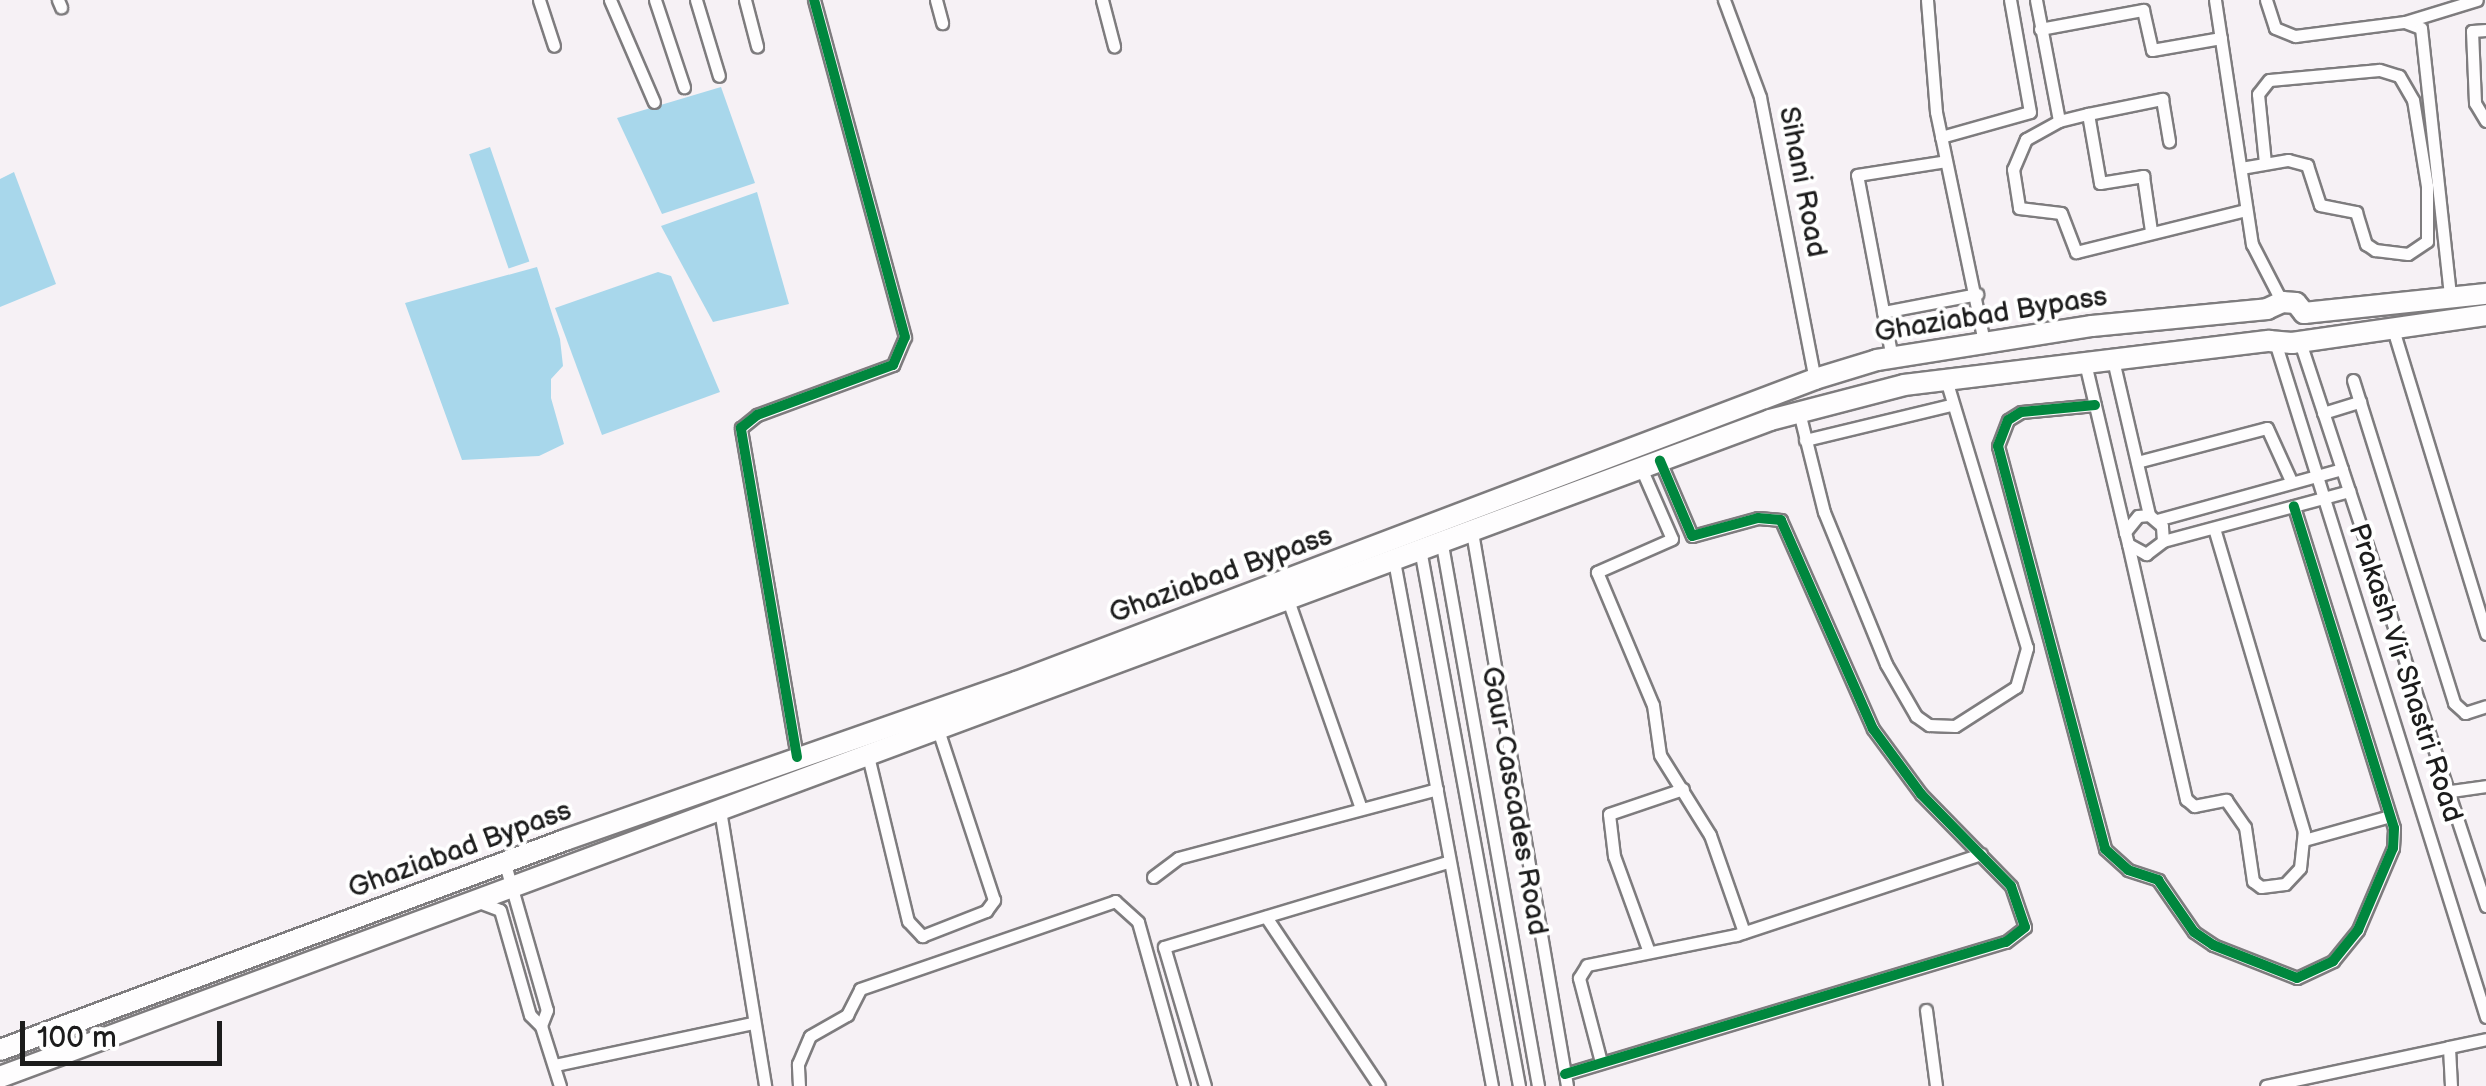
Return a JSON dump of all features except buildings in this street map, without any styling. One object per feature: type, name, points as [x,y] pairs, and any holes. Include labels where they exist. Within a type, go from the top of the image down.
[{"type":"highway","points":[[2304,313],[2486,294]]},
{"type":"highway","points":[[2273,343],[2262,320],[2275,306],[2296,303],[2304,313],[2299,338]]},
{"type":"highway","name":"Ghaziabad Bypass","points":[[0,1050],[797,757],[1429,538],[1815,379],[1892,358],[1984,341],[2275,306]]},
{"type":"highway","name":"Ghaziabad Bypass","points":[[15,1077],[282,972],[1394,561],[1429,538],[1472,532],[1799,412],[1946,380],[2486,315]]},
{"type":"highway","points":[[275,947],[282,972]]},
{"type":"street","points":[[540,0],[554,46]]},
{"type":"street","points":[[610,0],[654,102]]},
{"type":"street","points":[[654,0],[684,88]]},
{"type":"street","points":[[696,0],[720,76]]},
{"type":"street","points":[[745,0],[757,46]]},
{"type":"street","points":[[797,757],[741,428],[757,415],[893,366],[905,337],[814,0]]},
{"type":"street","points":[[936,0],[942,23]]},
{"type":"street","points":[[1102,0],[1114,46]]},
{"type":"street","name":"Sihani Road","points":[[1724,0],[1760,97],[1815,379]]},
{"type":"street","points":[[1928,0],[1941,137],[1984,341]]},
{"type":"street","points":[[1941,137],[2030,112],[2010,0]]},
{"type":"street","points":[[2036,0],[2059,121]]},
{"type":"street","points":[[2215,0],[2246,210],[2255,252],[2275,306]]},
{"type":"street","points":[[2266,0],[2276,28],[2295,36],[2405,22],[2477,0]]},
{"type":"street","points":[[2040,29],[2142,10],[2152,50],[2221,38]]},
{"type":"street","points":[[2405,22],[2421,28],[2425,38],[2450,298]]},
{"type":"street","points":[[2486,30],[2472,31],[2475,103],[2486,122]]},
{"type":"street","points":[[2241,168],[2265,163],[2307,165],[2320,205],[2356,212],[2366,244],[2375,250],[2408,254],[2428,240],[2416,117],[2399,76],[2378,70],[2262,85],[2265,163]]},
{"type":"street","points":[[2169,141],[2162,99],[2059,121],[2026,139],[2013,169],[2020,208],[2061,213],[2074,252],[2246,210]]},
{"type":"street","points":[[2088,114],[2100,182],[2143,176],[2151,231]]},
{"type":"street","points":[[1892,358],[1857,174],[1946,161]]},
{"type":"street","points":[[1883,312],[1977,294]]},
{"type":"street","points":[[2392,326],[2486,634]]},
{"type":"street","name":"Prakash Vir Shastri Road","points":[[2299,338],[2483,887],[2486,906]]},
{"type":"street","name":"Prakash Vir Shastri Road","points":[[2273,343],[2486,1017]]},
{"type":"street","points":[[2113,360],[2136,462],[2162,542]]},
{"type":"street","points":[[2085,363],[2186,799],[2194,806],[2226,800],[2245,827],[2248,872],[2260,887],[2285,884],[2300,868],[2304,840],[2214,528]]},
{"type":"street","points":[[1799,412],[1837,550],[1903,697],[1929,725],[1956,726],[2016,687],[2028,648],[1946,380]]},
{"type":"street","points":[[2353,380],[2454,703],[2465,714],[2486,706]]},
{"type":"street","points":[[2324,413],[2360,402]]},
{"type":"street","points":[[1806,440],[1951,405]]},
{"type":"street","points":[[2095,405],[2021,412],[2008,420],[1998,446],[2105,849],[2128,870],[2158,880],[2194,932],[2213,945],[2297,978],[2333,961],[2358,930],[2393,848],[2390,816],[2294,506]]},
{"type":"street","points":[[2136,462],[2267,428],[2291,481]]},
{"type":"street","points":[[1650,465],[1692,536]]},
{"type":"street","points":[[1650,465],[1669,543]]},
{"type":"street","points":[[2126,538],[2138,516],[2153,518],[2342,468]]},
{"type":"street","points":[[2126,538],[2146,554],[2162,542],[2349,490]]},
{"type":"street","points":[[1472,532],[1538,940],[1566,1080],[1601,1062],[2006,942],[2025,927],[2021,908],[1981,854],[1921,794],[1873,729],[1782,520],[1758,518],[1669,543],[1597,572],[1652,705],[1660,755],[1710,834],[1744,932]]},
{"type":"street","name":"Gaur Cascades Road","points":[[1429,538],[1514,946],[1538,1086]]},
{"type":"street","name":"Gaur Cascades Road","points":[[1429,538],[1492,947],[1519,1086]]},
{"type":"street","points":[[1394,561],[1492,1086]]},
{"type":"street","points":[[1288,600],[1361,809]]},
{"type":"street","points":[[868,756],[910,928],[922,936],[986,912],[994,900],[938,730]]},
{"type":"street","points":[[2451,791],[2486,786]]},
{"type":"street","points":[[1154,877],[1178,858],[1437,788]]},
{"type":"street","points":[[1649,952],[1614,856],[1609,814],[1683,789]]},
{"type":"street","points":[[720,810],[765,1086]]},
{"type":"street","points":[[2304,840],[2390,816]]},
{"type":"street","points":[[1601,1062],[1579,978],[1587,965],[1744,932],[1981,854]]},
{"type":"street","points":[[1206,1086],[1164,946],[1448,862]]},
{"type":"street","points":[[505,864],[547,1010],[541,1026]]},
{"type":"street","points":[[474,901],[500,910],[530,1015],[541,1026],[560,1086]]},
{"type":"street","points":[[799,1086],[798,1064],[810,1036],[847,1014],[860,990],[1115,901],[1138,922],[1184,1086]]},
{"type":"street","points":[[1266,917],[1379,1086]]},
{"type":"street","points":[[1514,946],[1538,940]]},
{"type":"street","points":[[1467,952],[1492,947]]},
{"type":"street","points":[[1926,1010],[1936,1086]]},
{"type":"street","points":[[556,1065],[752,1023]]},
{"type":"street","points":[[2266,1086],[2486,1039]]},
{"type":"street","points":[[2449,1048],[2451,1086]]},
{"type":"water","points":[[721,87],[755,183],[662,214],[617,118]]},
{"type":"water","points":[[490,147],[529,261],[509,269],[469,154]]},
{"type":"water","points":[[14,172],[56,284],[0,307],[0,179]]},
{"type":"water","points":[[757,192],[789,304],[713,322],[661,226]]},
{"type":"water","points":[[537,267],[560,339],[563,366],[551,379],[551,398],[564,444],[539,456],[462,460],[405,303]]},
{"type":"water","points":[[658,272],[671,276],[720,392],[602,435],[555,308]]},
{"type":"cycle path","points":[[797,757],[741,428],[757,415],[893,365],[905,337],[814,0]]},
{"type":"cycle path","points":[[2095,405],[2021,412],[2008,420],[1998,446],[2105,849],[2128,870],[2158,880],[2194,932],[2213,945],[2297,978],[2333,961],[2358,930],[2393,848],[2394,828],[2294,506]]},
{"type":"cycle path","points":[[1565,1074],[2006,942],[2025,927],[2011,886],[1921,794],[1873,729],[1781,520],[1758,518],[1692,536],[1660,461]]}]
